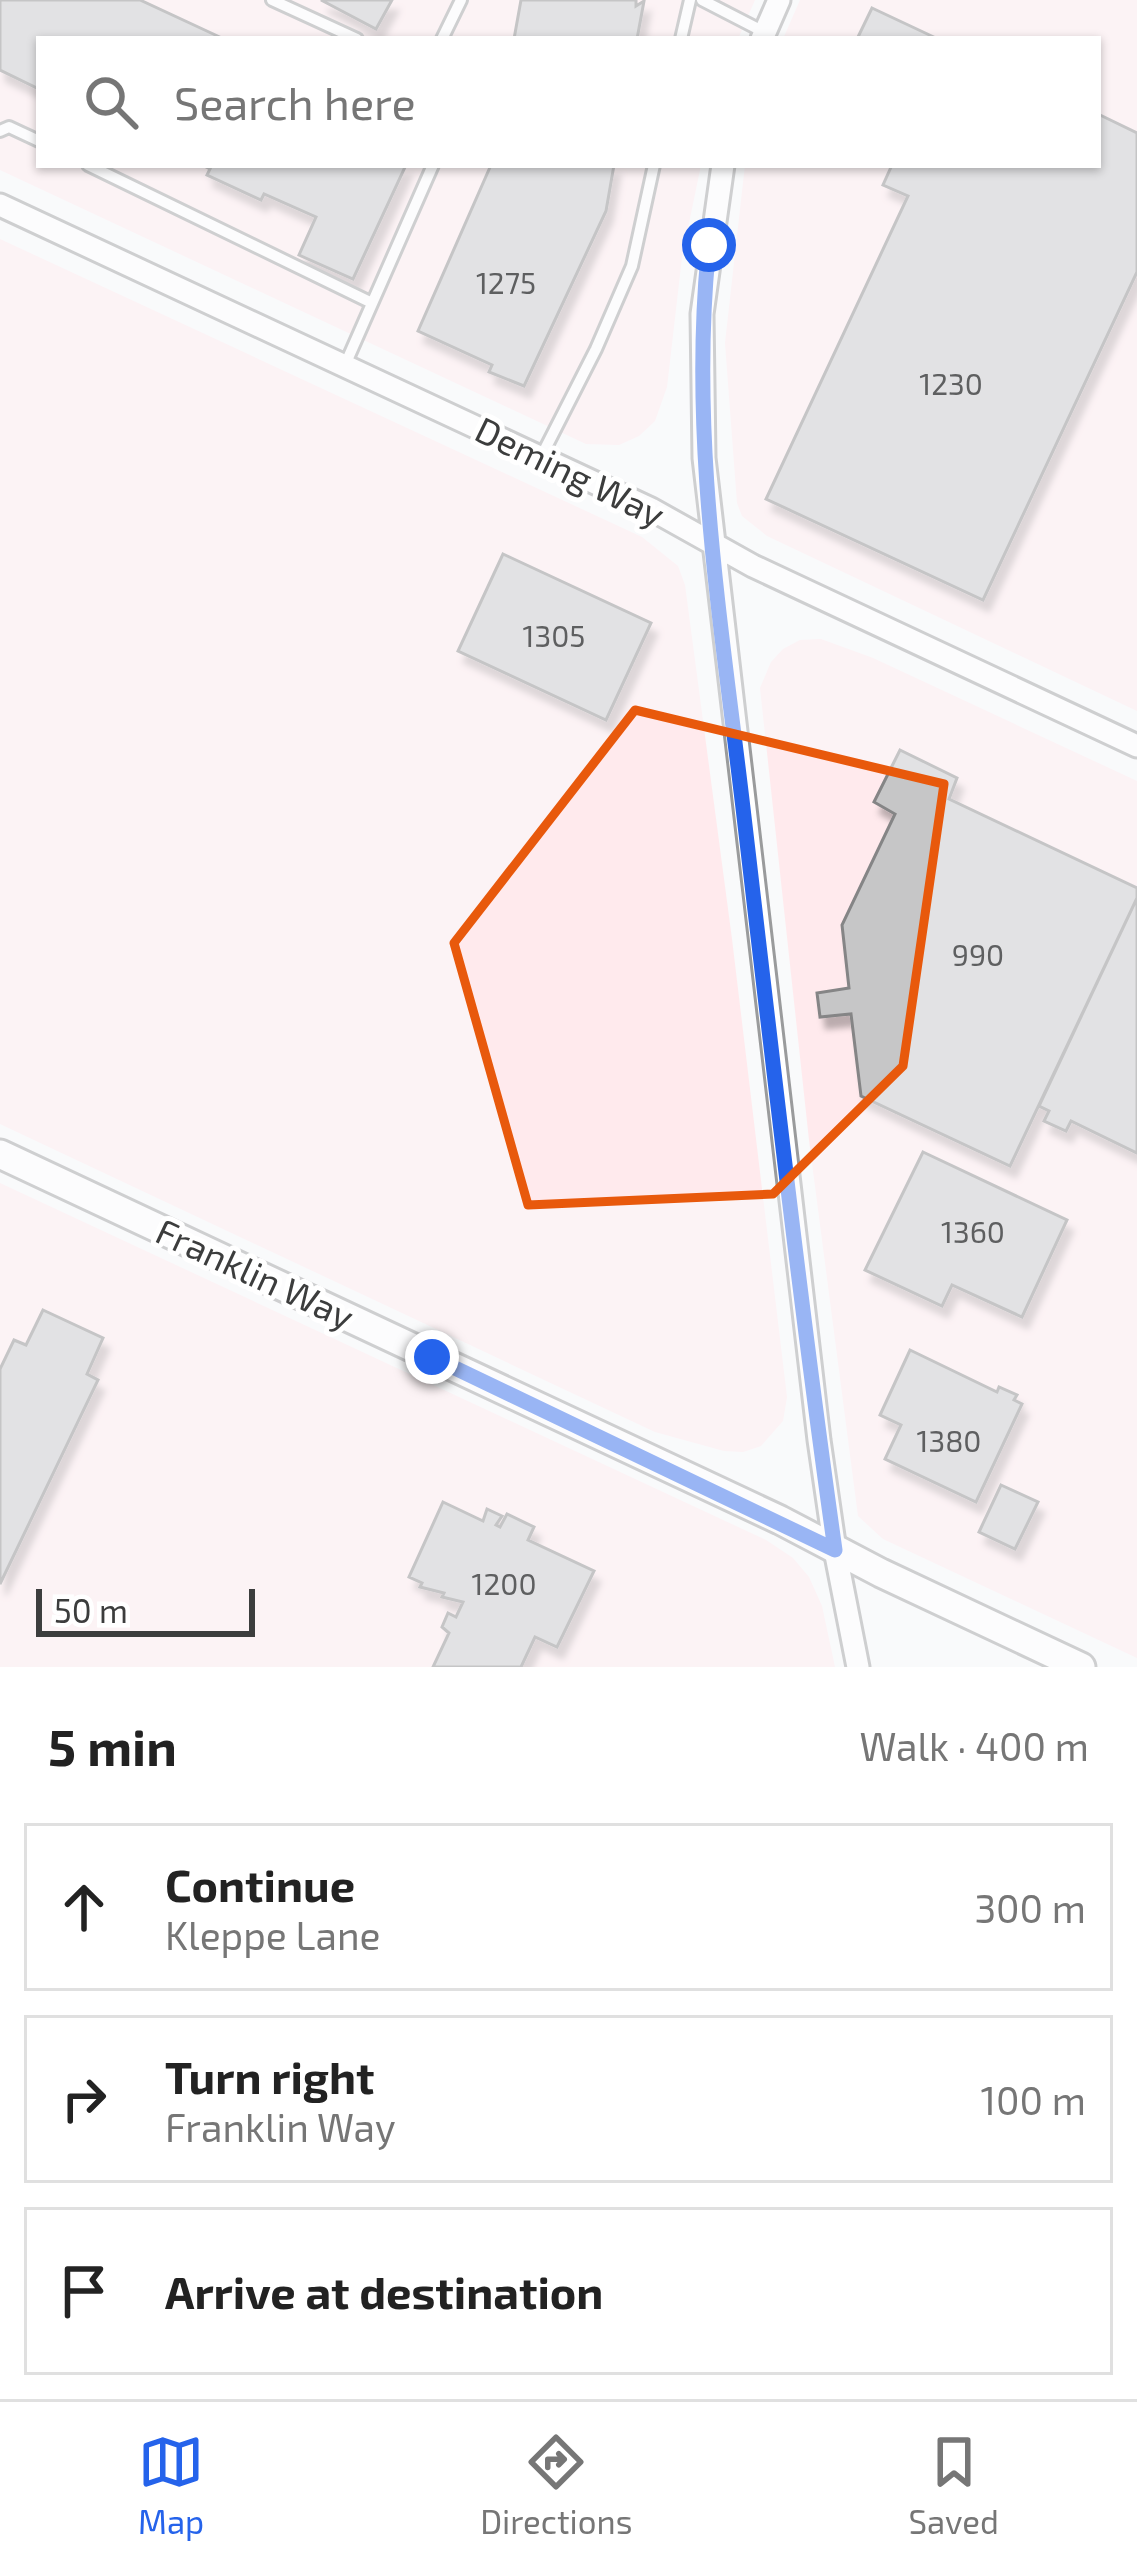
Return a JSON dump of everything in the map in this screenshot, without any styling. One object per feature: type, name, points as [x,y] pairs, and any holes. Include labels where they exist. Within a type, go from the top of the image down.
[{"type":"street","points":[[763,35],[779,0]]},
{"type":"street","points":[[723,168],[701,314],[700,393],[713,543],[772,1060],[835,1550],[858,1667]]},
{"type":"street","name":"Deming Way","points":[[0,206],[651,508],[753,566],[1137,746]]},
{"type":"street","name":"Franklin Way","points":[[0,1154],[780,1520],[1071,1665]]},
{"type":"lane","points":[[272,0],[350,36]]},
{"type":"lane","points":[[443,36],[461,0]]},
{"type":"lane","points":[[682,36],[690,0]]},
{"type":"lane","points":[[702,0],[763,35]]},
{"type":"lane","points":[[0,131],[9,127],[36,140]]},
{"type":"lane","points":[[94,168],[372,303]]},
{"type":"lane","points":[[345,366],[433,168]]},
{"type":"lane","points":[[541,457],[632,266],[653,168]]},
{"type":"highlighted area","points":[[635,710],[944,784],[903,1066],[773,1194],[528,1205],[454,943]]},
{"type":"shaded area","points":[[0,0],[755,0],[739,36],[36,36],[36,168],[700,168],[682,257],[667,387],[655,421],[639,436],[619,445],[586,444],[0,170]]},
{"type":"shaded area","points":[[800,0],[1137,0],[1137,711],[767,536],[742,516],[737,503],[725,343],[745,168],[1101,168],[1101,36],[784,36]]},
{"type":"shaded area","points":[[0,239],[642,537],[678,566],[685,585],[732,939],[787,1397],[783,1421],[761,1446],[724,1451],[655,1432],[0,1124]]},
{"type":"shaded area","points":[[821,639],[873,658],[1137,781],[1137,1658],[883,1539],[858,1516],[809,1140],[760,688],[771,662],[783,649],[800,640]]},
{"type":"shaded area","points":[[0,1183],[766,1540],[793,1558],[809,1577],[822,1606],[835,1667],[0,1667]]},
{"type":"building","points":[[0,0],[140,0],[218,36],[36,36],[36,88],[0,70]]},
{"type":"building","points":[[321,0],[392,0],[376,29]]},
{"type":"building","points":[[521,0],[636,0],[636,6],[644,1],[638,36],[515,36]]},
{"type":"building","points":[[872,8],[932,36],[858,36]]},
{"type":"building","points":[[1101,115],[1137,133],[1137,272],[983,600],[766,499],[908,196],[883,185],[891,168],[1101,168]]},
{"type":"building","points":[[405,168],[353,279],[299,255],[316,217],[264,194],[261,200],[207,175],[210,169]]},
{"type":"building","points":[[490,168],[613,168],[606,211],[524,386],[489,372],[492,365],[418,331]]},
{"type":"building","points":[[503,554],[651,623],[606,720],[458,651]]},
{"type":"building","points":[[900,750],[957,778],[949,799],[1137,888],[1137,898],[1010,1166],[861,1096],[851,1014],[820,1017],[817,993],[849,988],[842,925],[895,814],[874,802]]},
{"type":"building","points":[[1137,898],[1137,1153],[1071,1121],[1066,1131],[1044,1121],[1049,1111],[1039,1106]]},
{"type":"building","points":[[923,1152],[1067,1220],[1022,1317],[952,1285],[942,1306],[865,1270]]},
{"type":"building","points":[[43,1310],[103,1338],[87,1374],[98,1380],[0,1584],[0,1369],[14,1340],[26,1345]]},
{"type":"building","points":[[910,1350],[997,1392],[999,1387],[1017,1395],[1014,1400],[1022,1404],[976,1502],[885,1459],[901,1425],[880,1415]]},
{"type":"building","points":[[1001,1485],[1038,1502],[1015,1549],[979,1532]]},
{"type":"building","points":[[443,1502],[483,1521],[487,1509],[502,1516],[496,1525],[500,1527],[507,1514],[534,1527],[528,1540],[594,1571],[557,1647],[535,1637],[521,1667],[433,1667],[449,1633],[442,1627],[448,1613],[456,1617],[463,1602],[420,1587],[422,1583],[409,1577]]},
{"type":"route","points":[[432,1357],[835,1550],[772,1060],[704,458],[701,314],[709,245]]}]
